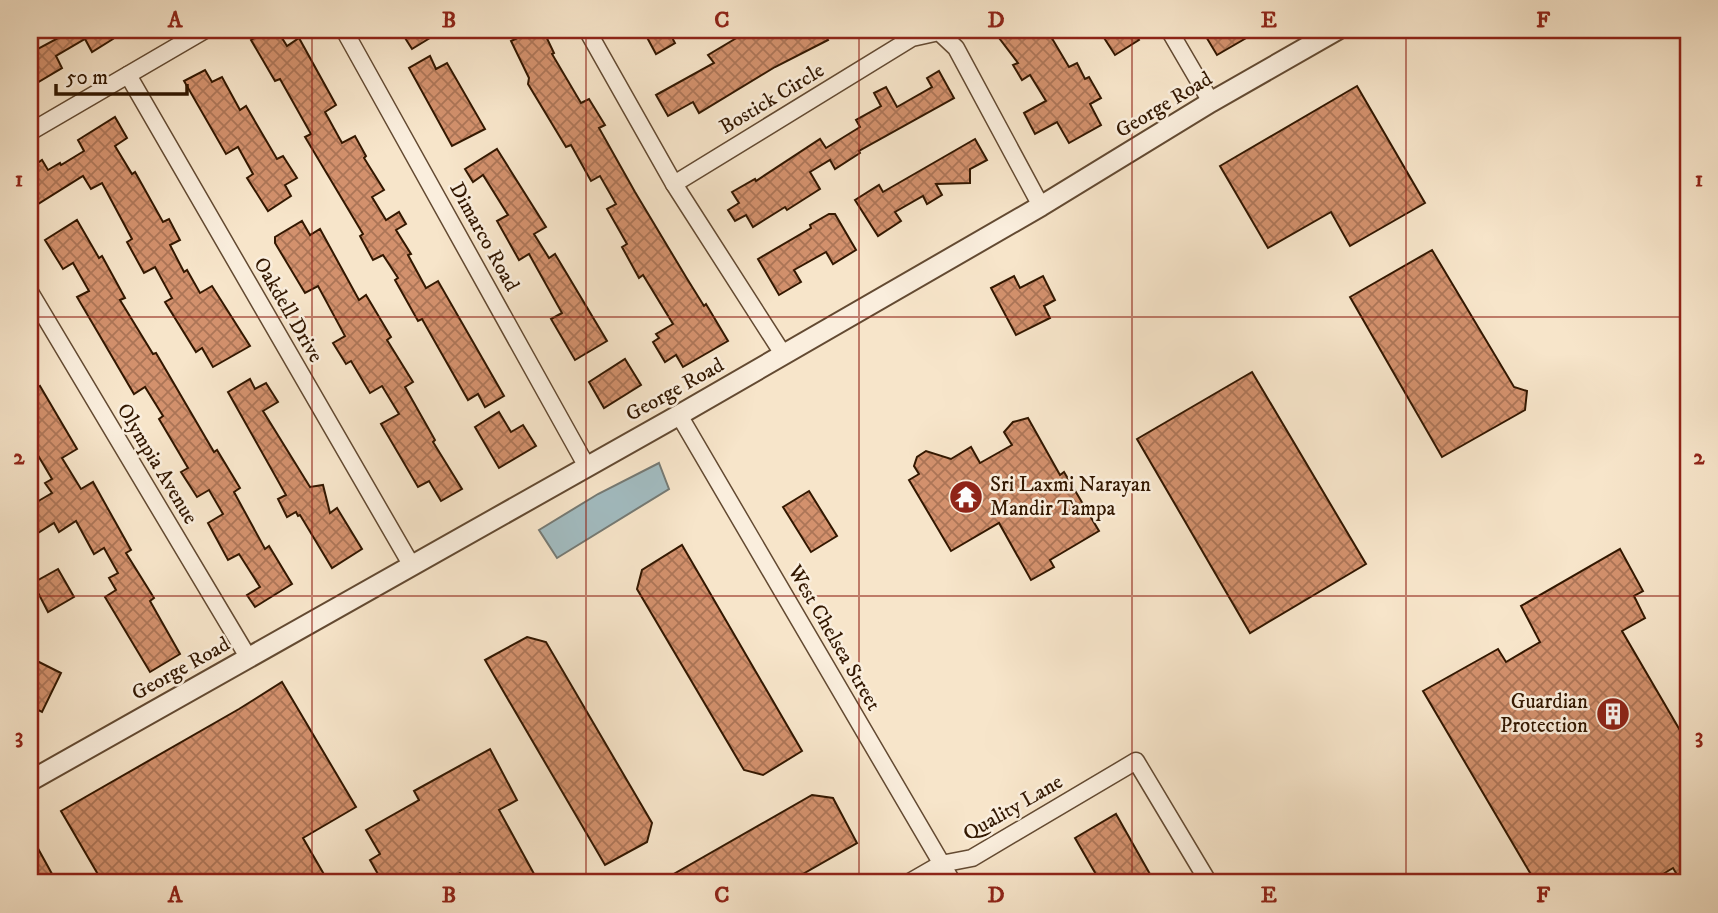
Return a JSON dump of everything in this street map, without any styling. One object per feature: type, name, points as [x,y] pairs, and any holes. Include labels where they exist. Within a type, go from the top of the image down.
[{"type":"street","points":[[30,132],[205,30]]},
{"type":"street","name":"Dimarco Road","points":[[344,30],[586,465]]},
{"type":"street","points":[[587,30],[674,184],[783,354]]},
{"type":"street","points":[[1169,30],[1211,102]]},
{"type":"street","name":"George Road","points":[[30,781],[586,465],[679,415],[1041,206],[1211,102],[1337,30]]},
{"type":"street","name":"Bostick Circle","points":[[674,184],[912,38],[939,32],[956,48],[1041,206]]},
{"type":"street","name":"Oakdell Drive","points":[[128,75],[412,566]]},
{"type":"street","name":"Olympia Avenue","points":[[30,292],[248,657]]},
{"type":"street","name":"West Chelsea Street","points":[[679,415],[953,883]]},
{"type":"street","name":"Quality Lane","points":[[908,883],[941,863],[972,858],[1136,761],[1209,883]]},
{"type":"water","points":[[659,463],[669,489],[557,558],[539,530],[598,494]]},
{"type":"building","points":[[73,30],[108,30],[113,39],[92,52],[85,39],[56,56],[62,68],[30,87],[30,53]]},
{"type":"building","points":[[268,30],[277,30],[287,46],[299,38],[336,105],[325,112],[342,143],[355,136],[366,156],[364,158],[384,190],[372,197],[386,220],[399,212],[406,224],[396,230],[411,254],[408,255],[426,288],[438,281],[504,396],[485,407],[478,394],[468,400],[422,319],[418,321],[395,280],[398,278],[383,255],[373,260],[360,236],[363,234],[305,137],[311,134],[280,79],[275,81],[251,40]]},
{"type":"building","points":[[400,30],[443,30],[412,49]]},
{"type":"building","points":[[535,30],[543,30],[554,53],[552,54],[581,103],[589,99],[605,125],[599,128],[635,192],[728,341],[683,367],[676,355],[665,362],[653,342],[659,338],[656,334],[673,324],[643,275],[639,278],[622,247],[627,244],[607,209],[616,204],[600,176],[591,181],[571,145],[566,147],[528,84],[529,78],[511,41]]},
{"type":"building","points":[[643,30],[668,30],[675,43],[656,54]]},
{"type":"building","points":[[750,30],[822,30],[828,40],[775,67],[699,113],[693,102],[668,116],[656,95],[714,63],[708,55]]},
{"type":"building","points":[[993,30],[1047,30],[1069,67],[1077,63],[1085,79],[1089,77],[1101,98],[1090,104],[1101,125],[1069,143],[1057,122],[1035,134],[1024,113],[1046,101],[1030,75],[1022,80],[1013,65],[1018,63]]},
{"type":"building","points":[[1099,30],[1133,30],[1139,40],[1115,55]]},
{"type":"building","points":[[1202,30],[1260,30],[1217,55]]},
{"type":"building","points":[[430,56],[436,69],[447,63],[485,129],[452,146],[409,68]]},
{"type":"building","points":[[205,70],[212,82],[222,77],[240,110],[246,106],[277,159],[283,156],[297,178],[285,185],[291,196],[268,211],[247,178],[253,174],[238,147],[226,154],[184,81]]},
{"type":"building","points":[[939,71],[954,98],[859,151],[860,153],[835,169],[830,160],[810,172],[820,189],[787,210],[785,207],[753,227],[746,215],[735,221],[728,210],[739,203],[732,192],[755,179],[756,181],[820,139],[826,148],[860,127],[856,120],[881,106],[874,93],[886,87],[897,107],[932,87],[927,78]]},
{"type":"building","points":[[1357,86],[1425,203],[1350,246],[1331,212],[1268,248],[1220,166]]},
{"type":"building","points":[[115,117],[127,138],[115,146],[132,174],[135,172],[163,222],[169,219],[180,240],[170,245],[184,272],[187,270],[200,293],[212,286],[250,346],[213,367],[202,348],[196,352],[165,302],[172,298],[155,267],[144,273],[127,242],[132,239],[102,183],[91,189],[83,176],[38,204],[30,190],[30,168],[42,160],[48,170],[60,163],[61,165],[84,151],[78,140]]},
{"type":"building","points":[[975,139],[987,160],[970,169],[970,183],[936,184],[942,195],[927,204],[923,196],[895,212],[901,221],[878,236],[855,200],[879,185],[883,192]]},
{"type":"building","points":[[497,149],[546,227],[534,234],[549,258],[555,254],[607,341],[575,360],[551,319],[562,313],[529,254],[519,260],[497,221],[508,215],[483,175],[473,182],[465,169]]},
{"type":"building","points":[[829,214],[835,214],[856,250],[833,264],[826,252],[794,270],[801,282],[779,295],[758,259],[811,228],[810,225]]},
{"type":"building","points":[[77,220],[99,258],[102,256],[125,298],[120,300],[153,354],[156,353],[214,452],[217,450],[240,488],[234,492],[265,549],[269,546],[292,584],[255,607],[247,595],[260,587],[239,554],[228,560],[208,523],[223,514],[209,490],[197,497],[181,472],[188,468],[159,419],[163,416],[145,387],[134,394],[77,297],[89,291],[73,263],[63,269],[45,240]]},
{"type":"building","points":[[302,221],[310,235],[320,229],[359,300],[366,295],[391,337],[387,340],[413,382],[405,387],[435,440],[433,442],[462,489],[441,501],[429,481],[418,487],[381,424],[399,414],[382,386],[370,393],[351,361],[346,364],[333,343],[345,336],[318,286],[305,293],[275,243],[275,237]]},
{"type":"building","points":[[1432,250],[1514,387],[1527,391],[1525,410],[1442,457],[1350,297]]},
{"type":"building","points":[[1014,276],[1020,288],[1043,276],[1055,300],[1044,306],[1050,318],[1016,335],[991,288]]},
{"type":"building","points":[[625,359],[641,385],[604,408],[589,382]]},
{"type":"building","points":[[1252,372],[1366,564],[1250,633],[1137,439]]},
{"type":"building","points":[[250,379],[255,389],[266,383],[278,402],[263,411],[310,487],[323,485],[330,513],[337,508],[362,549],[332,568],[300,515],[296,512],[287,517],[278,499],[286,495],[228,392]]},
{"type":"building","points":[[40,386],[77,449],[62,458],[81,489],[93,482],[131,550],[126,553],[154,598],[150,601],[180,654],[150,672],[105,597],[116,590],[109,578],[118,573],[104,548],[94,554],[76,521],[59,532],[54,523],[30,538],[30,506],[52,493],[45,483],[52,479],[30,442],[30,392]]},
{"type":"building","points":[[499,412],[511,432],[523,425],[536,446],[499,468],[475,427]]},
{"type":"building","points":[[1028,418],[1060,475],[1064,472],[1099,531],[1050,560],[1054,567],[1031,580],[999,523],[951,551],[909,480],[919,474],[914,466],[917,457],[926,451],[951,459],[971,447],[980,463],[1012,445],[1004,432],[1013,422]]},
{"type":"building","points":[[809,491],[837,536],[811,552],[783,507]]},
{"type":"building","points":[[682,545],[802,751],[763,775],[744,770],[637,589],[642,570]]},
{"type":"building","name":"Guardian Protection","points":[[1620,549],[1643,591],[1634,596],[1645,618],[1622,631],[1688,744],[1688,883],[1682,883],[1673,868],[1648,883],[1536,883],[1423,691],[1498,649],[1506,662],[1540,642],[1521,606]]},
{"type":"building","points":[[58,569],[74,597],[48,612],[33,583]]},
{"type":"building","points":[[527,637],[546,642],[652,823],[647,842],[605,865],[485,660]]},
{"type":"building","points":[[35,660],[61,673],[42,712],[30,706],[30,670]]},
{"type":"building","points":[[282,682],[356,807],[303,838],[329,883],[103,883],[61,811]]},
{"type":"building","points":[[490,749],[517,800],[499,810],[539,883],[466,883],[460,873],[442,883],[383,883],[370,860],[380,854],[366,830],[419,800],[414,791]]},
{"type":"building","points":[[812,795],[833,798],[857,843],[787,883],[658,883]]},
{"type":"building","points":[[1116,814],[1155,883],[1101,883],[1075,838]]},
{"type":"building","points":[[30,834],[57,883],[30,883]]},
{"type":"place","name":"Sri Laxmi Narayan Mandir Tampa","points":[[966,497]]},
{"type":"place","name":"Guardian Protection","points":[[1613,714]]}]
